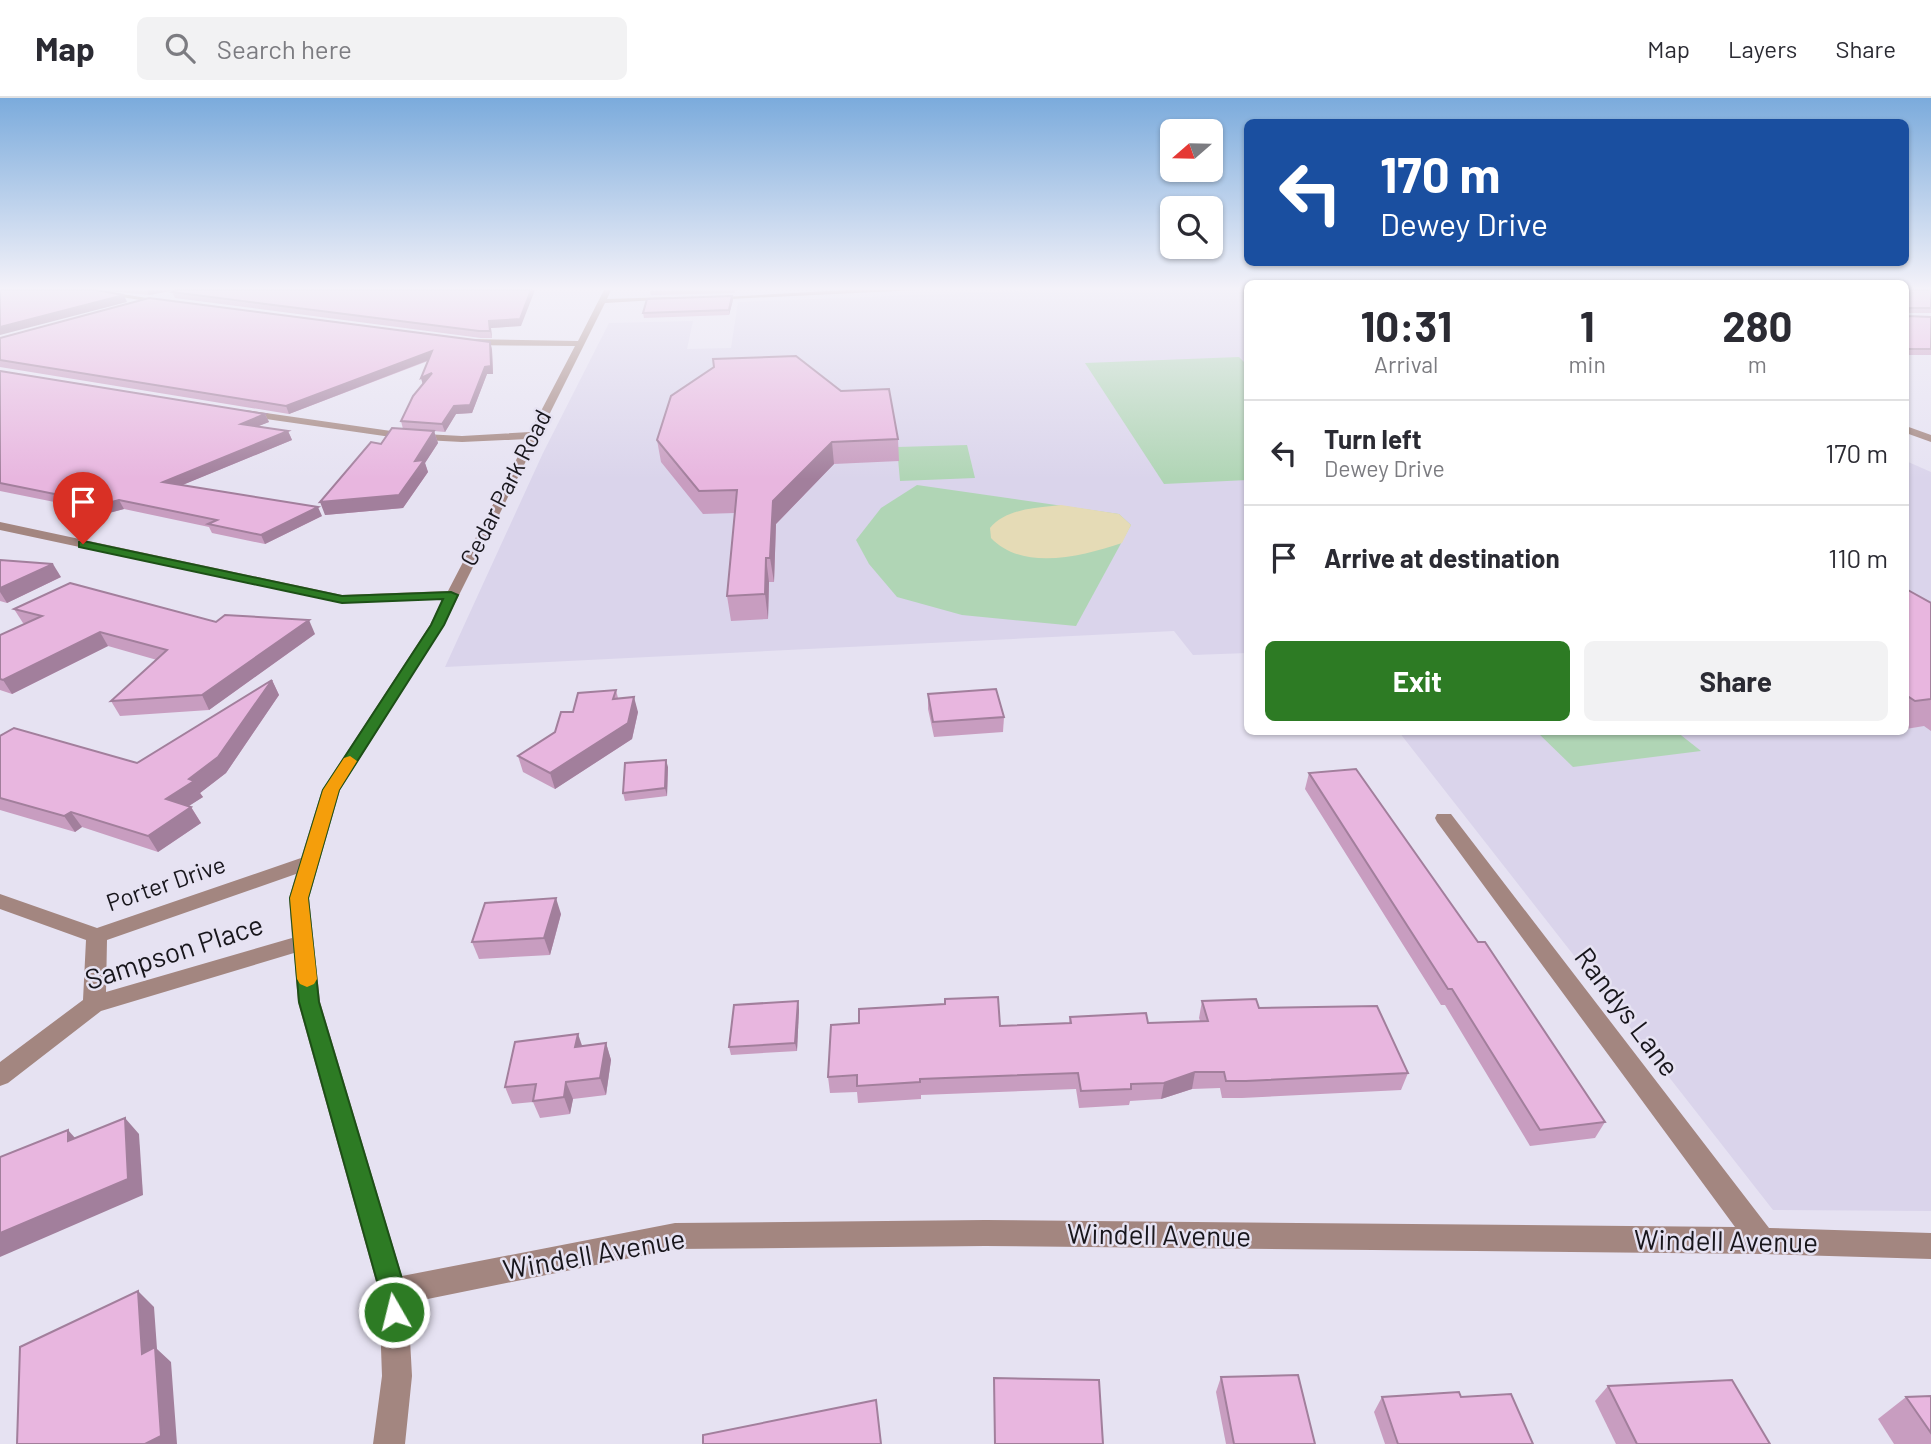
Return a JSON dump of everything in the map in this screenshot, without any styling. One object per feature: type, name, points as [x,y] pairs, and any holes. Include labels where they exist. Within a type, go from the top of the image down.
[{"type":"street","name":"Cedar Park Road","points":[[389,1444],[397,1376],[393,1292],[309,1002],[299,898],[331,790],[437,625],[574,353]]},
{"type":"street","points":[[232,410],[405,436],[462,439],[534,435]]},
{"type":"street","points":[[1909,430],[1931,439]]},
{"type":"street","points":[[0,526],[342,600],[451,595]]},
{"type":"street","name":"Randys Lane","points":[[1444,818],[1762,1241]]},
{"type":"street","name":"Porter Drive","points":[[0,901],[97,936],[310,862]]},
{"type":"street","points":[[94,1004],[97,936]]},
{"type":"street","name":"Sampson Place","points":[[0,1076],[94,1004],[304,942]]},
{"type":"street","name":"Windell Avenue","points":[[393,1292],[675,1236],[985,1233],[1762,1241],[1931,1246]]},
{"type":"shaded area","points":[[594,353],[1244,353],[1244,653],[1193,655],[1174,631],[445,667],[543,453]]},
{"type":"shaded area","points":[[1909,462],[1931,472],[1931,1211],[1773,1210],[1401,735],[1909,735]]},
{"type":"green space","points":[[1239,357],[1244,362],[1244,480],[1164,484],[1085,363]]},
{"type":"green space","points":[[967,445],[975,478],[900,481],[897,447]]},
{"type":"green space","points":[[917,485],[1119,514],[1131,525],[1076,626],[962,615],[897,597],[869,564],[856,540],[881,508]]},
{"type":"green space","points":[[1540,735],[1681,735],[1701,751],[1573,767]]},
{"type":"sand","points":[[1061,505],[1119,514],[1131,525],[1122,543],[1054,558],[1020,555],[1004,549],[991,538],[990,528],[1005,516],[1023,510]]},
{"type":"building","points":[[0,353],[427,353],[286,406],[0,360]]},
{"type":"building","points":[[431,353],[490,353],[491,366],[485,367],[470,405],[454,406],[442,424],[401,421],[413,396],[432,373],[421,378]]},
{"type":"building","points":[[796,356],[841,391],[889,389],[898,439],[832,442],[773,501],[765,594],[727,596],[737,490],[699,491],[657,440],[671,396],[714,367],[713,359]]},
{"type":"building","points":[[0,371],[265,414],[241,424],[288,431],[163,482],[318,507],[261,535],[208,524],[217,520],[119,500],[104,504],[0,483]]},
{"type":"building","points":[[392,428],[434,431],[415,461],[424,460],[399,495],[320,502],[371,442],[381,444]]},
{"type":"building","points":[[0,560],[53,564],[0,588]]},
{"type":"building","points":[[70,583],[216,622],[225,615],[309,620],[202,695],[111,701],[167,650],[100,632],[3,680],[0,679],[0,635],[42,616],[14,609]]},
{"type":"building","points":[[1909,591],[1931,603],[1931,699],[1915,701],[1909,697]]},
{"type":"building","points":[[272,680],[218,757],[189,779],[194,781],[166,799],[191,807],[148,836],[71,812],[64,816],[0,798],[0,736],[14,728],[137,763]]},
{"type":"building","points":[[996,689],[1004,717],[933,722],[928,694]]},
{"type":"building","points":[[616,690],[613,699],[634,697],[628,723],[550,773],[518,756],[555,732],[561,712],[573,712],[578,693]]},
{"type":"building","points":[[666,760],[665,788],[623,793],[625,763]]},
{"type":"building","points":[[1356,769],[1478,942],[1485,942],[1605,1122],[1540,1130],[1452,989],[1448,989],[1309,773]]},
{"type":"building","points":[[556,898],[544,938],[472,942],[485,903]]},
{"type":"building","points":[[998,997],[1000,1026],[1071,1023],[1070,1017],[1146,1013],[1148,1023],[1208,1021],[1202,1001],[1256,999],[1259,1008],[1377,1006],[1408,1073],[1226,1081],[1224,1072],[1195,1072],[1164,1083],[1131,1084],[1131,1089],[1081,1091],[1078,1073],[920,1079],[920,1082],[857,1086],[857,1075],[828,1077],[831,1025],[859,1023],[859,1009],[945,1004],[945,999]]},
{"type":"building","points":[[798,1001],[795,1043],[729,1047],[734,1005]]},
{"type":"building","points":[[578,1034],[575,1047],[606,1043],[600,1078],[566,1082],[564,1097],[533,1101],[536,1084],[505,1087],[515,1042]]},
{"type":"building","points":[[125,1118],[128,1179],[0,1233],[0,1157],[68,1130],[68,1141]]},
{"type":"building","points":[[138,1291],[142,1354],[155,1347],[161,1436],[145,1444],[17,1444],[20,1347]]},
{"type":"building","points":[[1298,1375],[1315,1444],[1234,1444],[1221,1377]]},
{"type":"building","points":[[994,1378],[1099,1380],[1103,1444],[995,1444]]},
{"type":"building","points":[[1732,1380],[1770,1444],[1637,1444],[1608,1386]]},
{"type":"building","points":[[1459,1392],[1461,1397],[1511,1394],[1533,1444],[1398,1444],[1382,1397]]},
{"type":"building","points":[[1931,1396],[1931,1433],[1906,1397]]},
{"type":"building","points":[[876,1400],[881,1444],[703,1444],[703,1435]]},
{"type":"slow traffic","points":[[307,979],[299,898],[331,790],[350,761]]},
{"type":"route","points":[[83,544],[342,600],[451,595],[437,625],[331,790],[299,898],[309,1002],[393,1292],[394,1312]]}]
